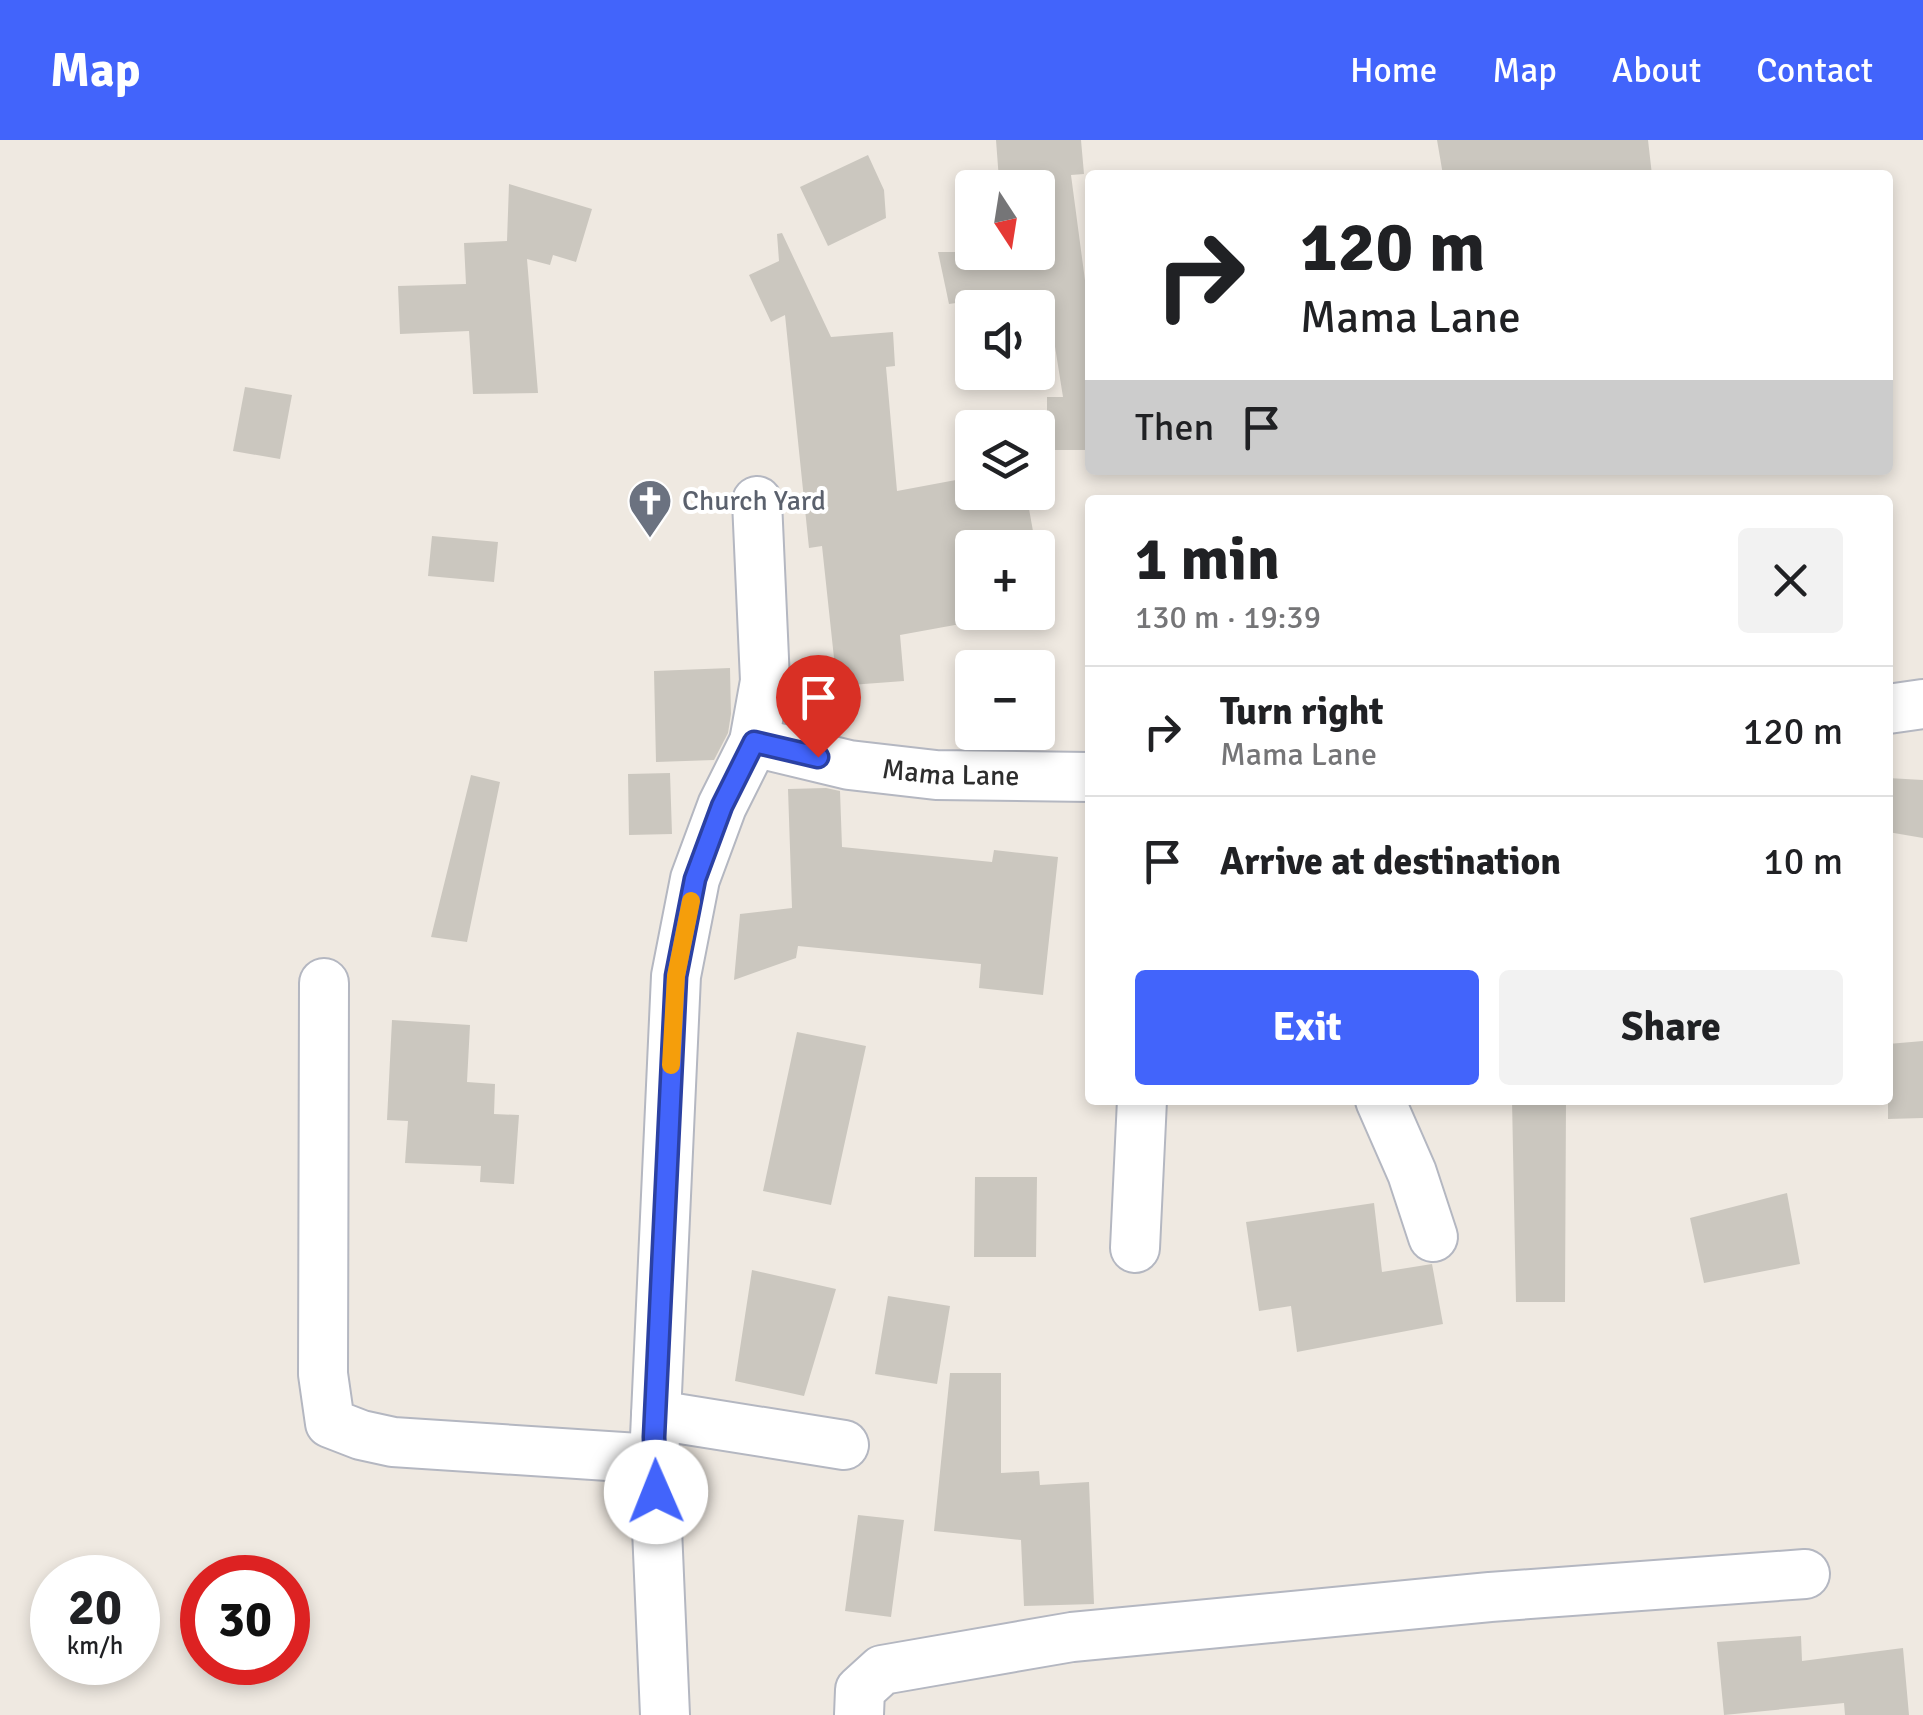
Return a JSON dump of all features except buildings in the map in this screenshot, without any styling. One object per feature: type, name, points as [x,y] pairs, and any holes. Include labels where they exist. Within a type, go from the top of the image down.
[{"type":"street","points":[[666,1715],[655,1437],[676,976],[695,879],[722,806],[754,742],[765,680],[757,501]]},
{"type":"street","points":[[1893,708],[1923,704]]},
{"type":"street","name":"Mama Lane","points":[[754,742],[850,764],[936,775],[1085,777]]},
{"type":"street","points":[[324,983],[324,1374],[330,1423],[393,1442],[655,1437],[844,1445]]},
{"type":"street","points":[[1135,1248],[1142,1105]]},
{"type":"street","points":[[1382,1105],[1412,1172],[1434,1237]]},
{"type":"street","points":[[859,1715],[860,1690],[882,1670],[1072,1636],[1490,1597],[1806,1574]]},
{"type":"slow traffic","points":[[671,1065],[676,976],[691,901]]},
{"type":"place","name":"Church Yard","points":[[650,539]]},
{"type":"route","points":[[656,1492],[654,1437],[676,976],[695,879],[722,806],[754,742],[818,757]]}]
